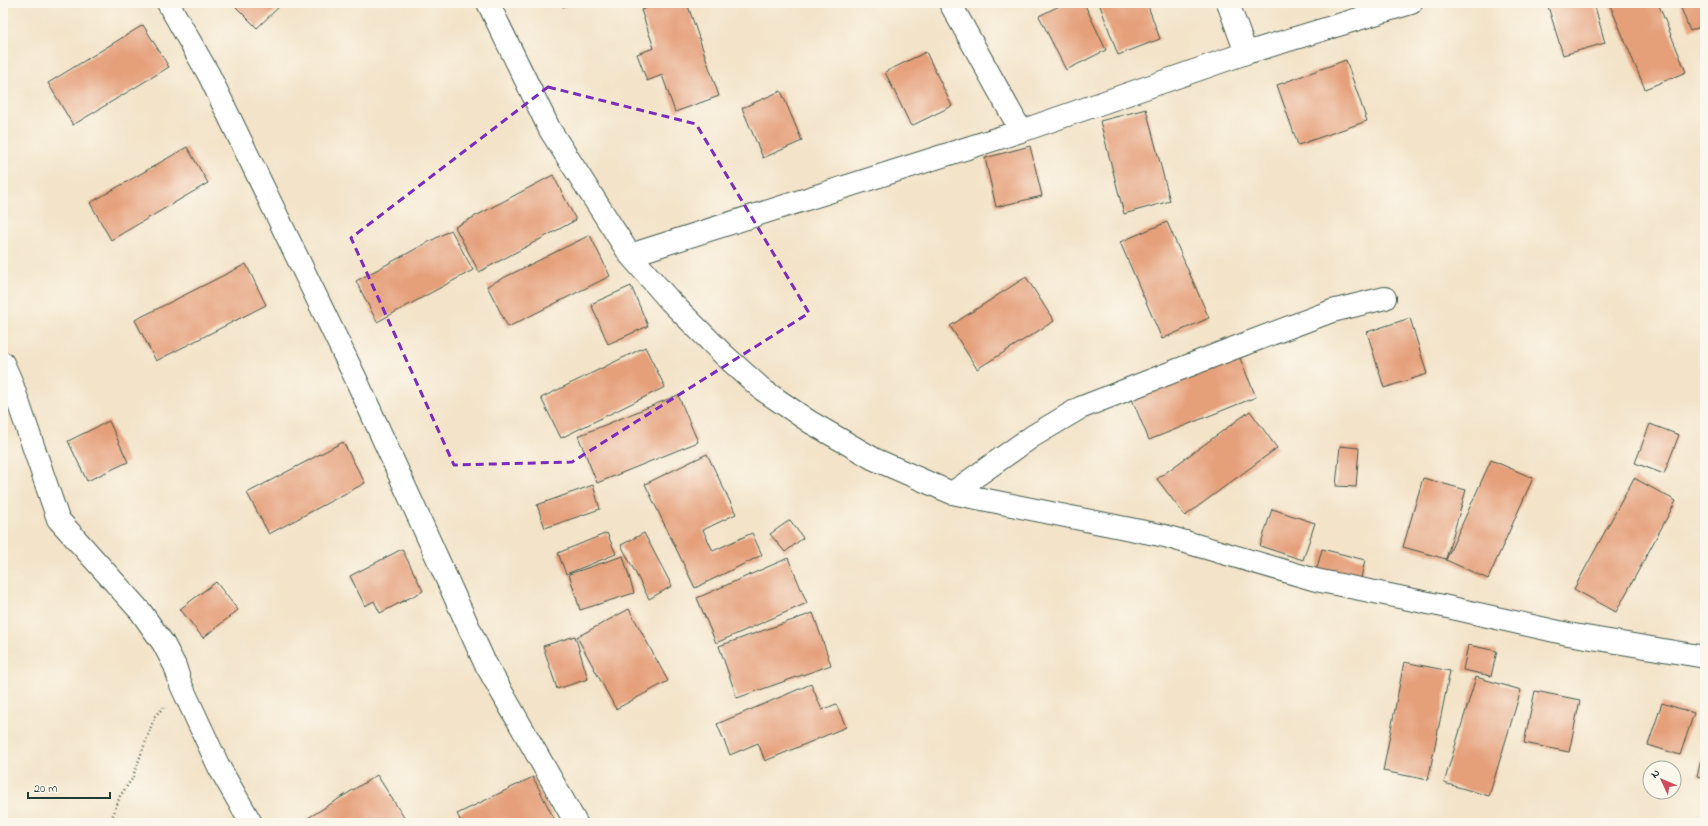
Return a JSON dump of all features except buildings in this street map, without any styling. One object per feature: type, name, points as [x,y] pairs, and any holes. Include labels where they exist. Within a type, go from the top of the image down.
[{"type":"street","points":[[168,3],[209,76],[352,370],[484,661],[576,823]]},
{"type":"street","points":[[488,3],[550,130],[630,256],[670,301],[724,355],[764,390],[810,422],[874,459],[952,492],[1165,536],[1316,580],[1568,634],[1705,658]]},
{"type":"street","points":[[950,3],[1021,131]]},
{"type":"street","points":[[1228,3],[1246,53]]},
{"type":"street","points":[[630,256],[1021,131],[1246,53],[1411,3]]},
{"type":"street","points":[[952,492],[1033,436],[1080,408],[1332,311],[1385,298]]},
{"type":"street","points":[[3,363],[11,381],[58,519],[141,612],[163,643],[175,666],[181,685],[219,767],[251,823]]},
{"type":"path","points":[[110,823],[120,796],[132,779],[155,716],[181,685]]},
{"type":"highlighted area","points":[[548,87],[696,124],[809,313],[572,462],[454,465],[351,238]]}]
